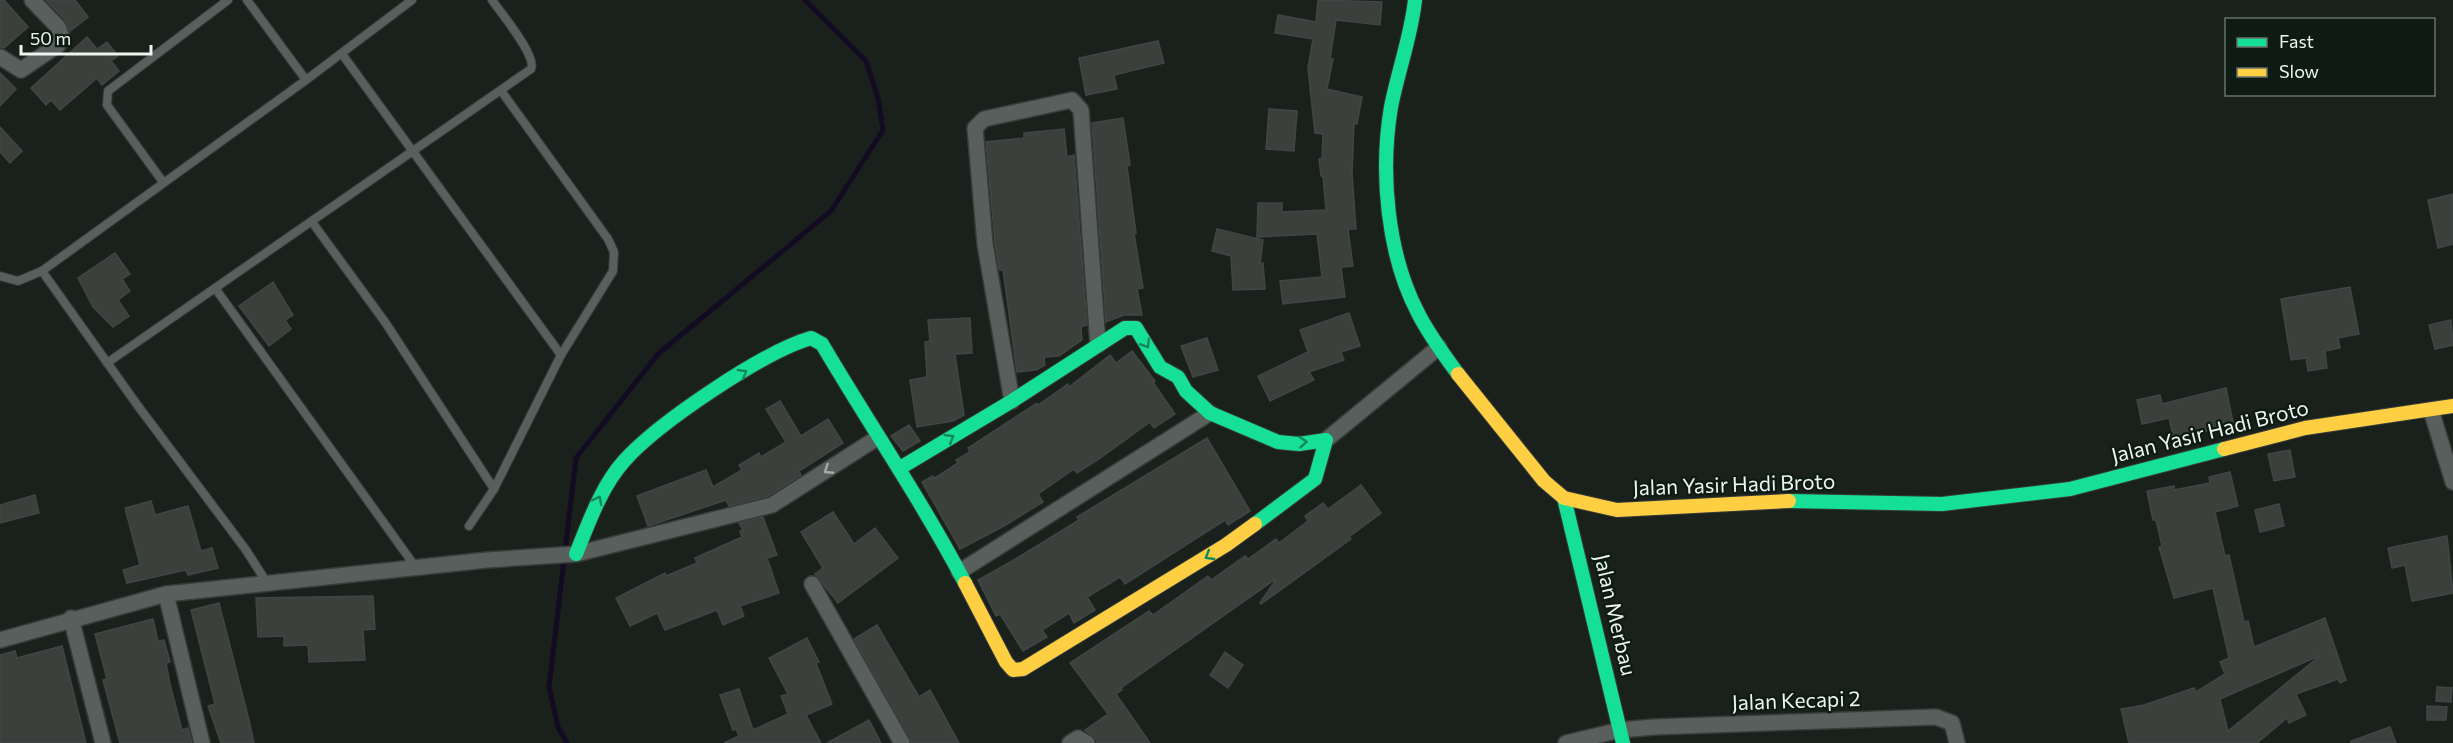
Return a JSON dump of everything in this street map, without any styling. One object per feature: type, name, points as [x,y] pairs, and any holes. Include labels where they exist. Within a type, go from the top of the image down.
[{"type":"street","points":[[0,57],[21,70],[58,45],[62,37],[58,27],[32,0]]},
{"type":"street","name":"Jalan Yasir Hadi Broto","points":[[1415,0],[1389,123],[1386,178],[1401,267],[1417,311],[1439,347],[1544,481],[1564,498],[1617,510],[1785,501],[1942,504],[1989,500],[2070,489],[2305,428],[2453,406]]},
{"type":"street","points":[[1012,401],[985,244],[975,128],[984,119],[1072,100],[1081,110],[1098,345]]},
{"type":"street","points":[[900,468],[1012,401],[1125,328],[1137,328],[1160,367],[1178,377],[1186,391],[1210,413],[1278,442],[1299,444],[1326,440],[1439,347]]},
{"type":"street","points":[[572,554],[598,500],[626,459],[673,418],[731,380],[804,338],[817,340],[822,344],[877,438],[900,468],[959,572],[1006,662],[1013,669],[1023,669],[1226,545],[1315,479],[1326,440]]},
{"type":"street","points":[[2431,410],[2453,482]]},
{"type":"street","points":[[959,572],[1210,413]]},
{"type":"street","points":[[0,640],[71,618],[166,594],[572,554],[772,505],[877,438]]},
{"type":"street","name":"Jalan Merbau","points":[[1564,498],[1621,736]]},
{"type":"street","points":[[812,584],[902,743]]},
{"type":"street","points":[[166,594],[202,743]]},
{"type":"street","points":[[71,618],[103,743]]},
{"type":"street","name":"Jalan Kecapi 2","points":[[1621,736],[1936,717],[1952,723],[1957,743]]},
{"type":"street","points":[[1566,743],[1621,736]]},
{"type":"street","points":[[1070,743],[1078,738],[1087,743]]},
{"type":"lane","points":[[163,182],[107,105],[108,91],[228,0]]},
{"type":"lane","points":[[247,0],[306,80]]},
{"type":"lane","points":[[0,276],[18,281],[42,271],[342,54],[412,0]]},
{"type":"lane","points":[[107,363],[502,92],[531,69],[533,64],[526,49],[492,0]]},
{"type":"lane","points":[[342,54],[561,355]]},
{"type":"lane","points":[[469,526],[494,489],[561,355],[614,271],[614,252],[608,239],[563,173],[502,92]]},
{"type":"lane","points":[[312,222],[385,322],[494,489]]},
{"type":"lane","points":[[42,271],[107,363],[246,550],[267,583]]},
{"type":"lane","points":[[215,288],[417,570]]},
{"type":"building","points":[[0,0],[4,0],[28,27],[4,48],[0,47]]},
{"type":"building","points":[[46,0],[75,0],[88,17],[70,31],[65,20]]},
{"type":"building","points":[[1318,0],[1382,2],[1380,25],[1336,20],[1330,59],[1333,59],[1327,89],[1362,97],[1357,124],[1354,123],[1352,173],[1356,229],[1348,229],[1353,266],[1341,267],[1345,297],[1283,304],[1280,281],[1322,277],[1317,234],[1257,237],[1258,203],[1282,203],[1282,212],[1326,210],[1319,159],[1322,159],[1323,134],[1315,133],[1308,68],[1313,39],[1275,33],[1278,15],[1316,22]]},
{"type":"building","points":[[87,37],[97,49],[107,42],[118,56],[111,61],[119,71],[102,85],[97,78],[60,110],[51,100],[46,105],[31,88]]},
{"type":"building","points":[[1158,41],[1164,63],[1114,75],[1117,89],[1086,95],[1079,58]]},
{"type":"building","points":[[0,73],[16,89],[0,106]]},
{"type":"building","points":[[1269,109],[1297,111],[1294,151],[1266,149]]},
{"type":"building","points":[[1123,118],[1130,165],[1127,166],[1136,233],[1134,233],[1143,288],[1137,289],[1142,315],[1124,315],[1106,322],[1092,123]]},
{"type":"building","points":[[0,127],[22,151],[10,163],[0,152]]},
{"type":"building","points":[[1064,129],[1067,157],[1074,155],[1087,325],[1081,327],[1082,340],[1059,356],[1044,357],[1045,365],[1036,370],[1017,372],[1003,270],[999,270],[995,243],[986,142],[1024,138],[1024,133]]},
{"type":"building","points":[[2453,194],[2453,244],[2438,248],[2428,200]]},
{"type":"building","points":[[1217,229],[1263,240],[1260,264],[1263,263],[1265,289],[1233,290],[1231,256],[1212,251]]},
{"type":"building","points":[[115,253],[130,274],[122,279],[130,291],[118,300],[129,316],[113,327],[93,307],[78,278]]},
{"type":"building","points":[[273,282],[293,315],[285,320],[291,329],[269,346],[239,306]]},
{"type":"building","points":[[2350,287],[2359,334],[2338,338],[2340,348],[2325,351],[2327,368],[2308,371],[2306,358],[2291,360],[2281,299]]},
{"type":"building","points":[[1349,313],[1360,346],[1341,352],[1344,360],[1309,372],[1314,380],[1270,401],[1258,376],[1308,352],[1300,330]]},
{"type":"building","points":[[970,318],[972,353],[955,354],[964,415],[953,421],[917,427],[910,380],[927,377],[925,342],[930,341],[928,320]]},
{"type":"building","points":[[2451,320],[2453,345],[2435,349],[2429,325]]},
{"type":"building","points":[[1207,338],[1218,370],[1193,377],[1181,346]]},
{"type":"building","points":[[1132,351],[1155,381],[1153,382],[1175,414],[1154,428],[1150,422],[1077,473],[1074,469],[1038,494],[1043,502],[960,549],[922,482],[933,476],[935,478],[958,463],[956,460],[970,452],[968,448],[1068,384],[1069,387],[1110,355],[1116,363]]},
{"type":"building","points":[[2226,388],[2234,427],[2173,436],[2169,418],[2142,424],[2137,400],[2160,395],[2162,404]]},
{"type":"building","points":[[780,401],[801,436],[828,419],[843,443],[799,471],[801,475],[768,496],[729,506],[726,500],[648,526],[637,496],[706,470],[713,487],[742,470],[739,465],[759,453],[761,457],[786,442],[766,409]]},
{"type":"building","points":[[909,425],[920,441],[903,451],[891,436]]},
{"type":"building","points":[[1207,438],[1250,511],[1228,525],[1225,520],[1125,584],[1120,577],[1087,597],[1095,610],[1074,623],[1069,613],[1042,630],[1047,637],[1023,651],[1000,614],[996,616],[978,580],[1079,520],[1077,517]]},
{"type":"building","points":[[2290,450],[2295,477],[2274,481],[2268,454]]},
{"type":"building","points":[[2230,472],[2238,506],[2215,512],[2225,556],[2229,555],[2244,622],[2248,621],[2254,647],[2325,618],[2346,680],[2340,683],[2338,679],[2296,694],[2306,715],[2289,723],[2287,718],[2257,743],[2129,743],[2121,709],[2144,705],[2194,688],[2196,692],[2225,674],[2220,662],[2229,658],[2213,588],[2174,598],[2159,547],[2162,546],[2156,520],[2153,520],[2147,491],[2174,486],[2174,490],[2210,483],[2209,477]],"holes":[[[2321,655],[2228,731],[2220,699]]]},
{"type":"building","points":[[1361,485],[1381,513],[1349,537],[1351,539],[1261,604],[1277,578],[1121,688],[1122,690],[1116,694],[1150,743],[1097,743],[1095,738],[1085,730],[1108,714],[1070,663],[1149,611],[1153,615],[1208,576],[1211,580],[1245,556],[1248,559],[1276,539],[1279,543],[1308,521],[1305,516],[1323,503],[1328,509]]},
{"type":"building","points":[[35,495],[39,513],[0,523],[0,505]]},
{"type":"building","points":[[151,501],[155,515],[188,506],[201,551],[212,548],[218,568],[188,575],[186,570],[127,583],[123,570],[140,565],[125,508]]},
{"type":"building","points":[[2279,504],[2284,526],[2260,532],[2255,510]]},
{"type":"building","points":[[833,512],[854,544],[875,528],[898,558],[838,603],[815,574],[823,568],[801,532]]},
{"type":"building","points":[[763,517],[777,555],[767,558],[779,593],[740,606],[744,616],[723,625],[717,610],[665,630],[657,613],[630,626],[616,598],[665,573],[666,576],[697,563],[695,558],[742,537],[740,531],[743,530],[739,523]]},
{"type":"building","points":[[2447,536],[2453,593],[2412,601],[2405,565],[2392,568],[2388,548]]},
{"type":"building","points":[[373,596],[375,629],[363,630],[365,660],[309,662],[308,645],[284,646],[284,636],[258,637],[256,598]]},
{"type":"building","points":[[219,603],[254,743],[221,743],[208,706],[215,704],[191,610]]},
{"type":"building","points":[[153,619],[158,641],[164,640],[170,662],[166,663],[182,730],[188,728],[192,743],[120,743],[103,680],[107,679],[95,634]]},
{"type":"building","points":[[877,625],[919,697],[930,690],[959,743],[912,743],[854,639]]},
{"type":"building","points":[[807,638],[819,662],[816,663],[832,704],[806,715],[821,743],[724,743],[739,736],[736,729],[733,730],[720,695],[739,689],[753,730],[788,714],[781,696],[788,694],[769,658]]},
{"type":"building","points":[[62,646],[86,743],[0,743],[0,655],[15,651],[17,658]]},
{"type":"building","points":[[1225,652],[1243,665],[1228,688],[1210,675]]},
{"type":"building","points":[[2437,687],[2452,688],[2451,702],[2436,701]]},
{"type":"building","points":[[2427,706],[2447,707],[2446,720],[2427,720]]},
{"type":"building","points":[[869,720],[881,743],[827,743]]},
{"type":"building","points":[[2390,727],[2396,743],[2351,743],[2351,741]]},
{"type":"waterway","points":[[567,743],[558,727],[549,687],[576,458],[658,354],[831,211],[883,130],[878,98],[866,61],[805,0]]},
{"type":"traffic: fast","points":[[1415,0],[1411,27],[1391,107],[1386,158],[1389,212],[1393,239],[1407,290],[1427,329],[1458,374]]},
{"type":"traffic: fast","points":[[900,468],[1012,401],[1125,328],[1136,328],[1160,367],[1178,377],[1186,391],[1210,413],[1278,442],[1299,444],[1326,440],[1315,479],[1255,524]]},
{"type":"traffic: fast","points":[[576,554],[596,505],[609,482],[624,461],[640,445],[712,390],[766,358],[811,338],[822,344],[913,492],[965,583]]},
{"type":"traffic: fast","points":[[1789,501],[1942,504],[2070,489],[2224,449]]},
{"type":"traffic: fast","points":[[1564,498],[1623,743]]},
{"type":"traffic: slow","points":[[1458,374],[1544,481],[1564,498],[1617,510],[1789,501]]},
{"type":"traffic: slow","points":[[2224,449],[2305,428],[2453,406]]},
{"type":"traffic: slow","points":[[965,583],[1006,662],[1013,670],[1023,669],[1226,545],[1255,524]]}]
